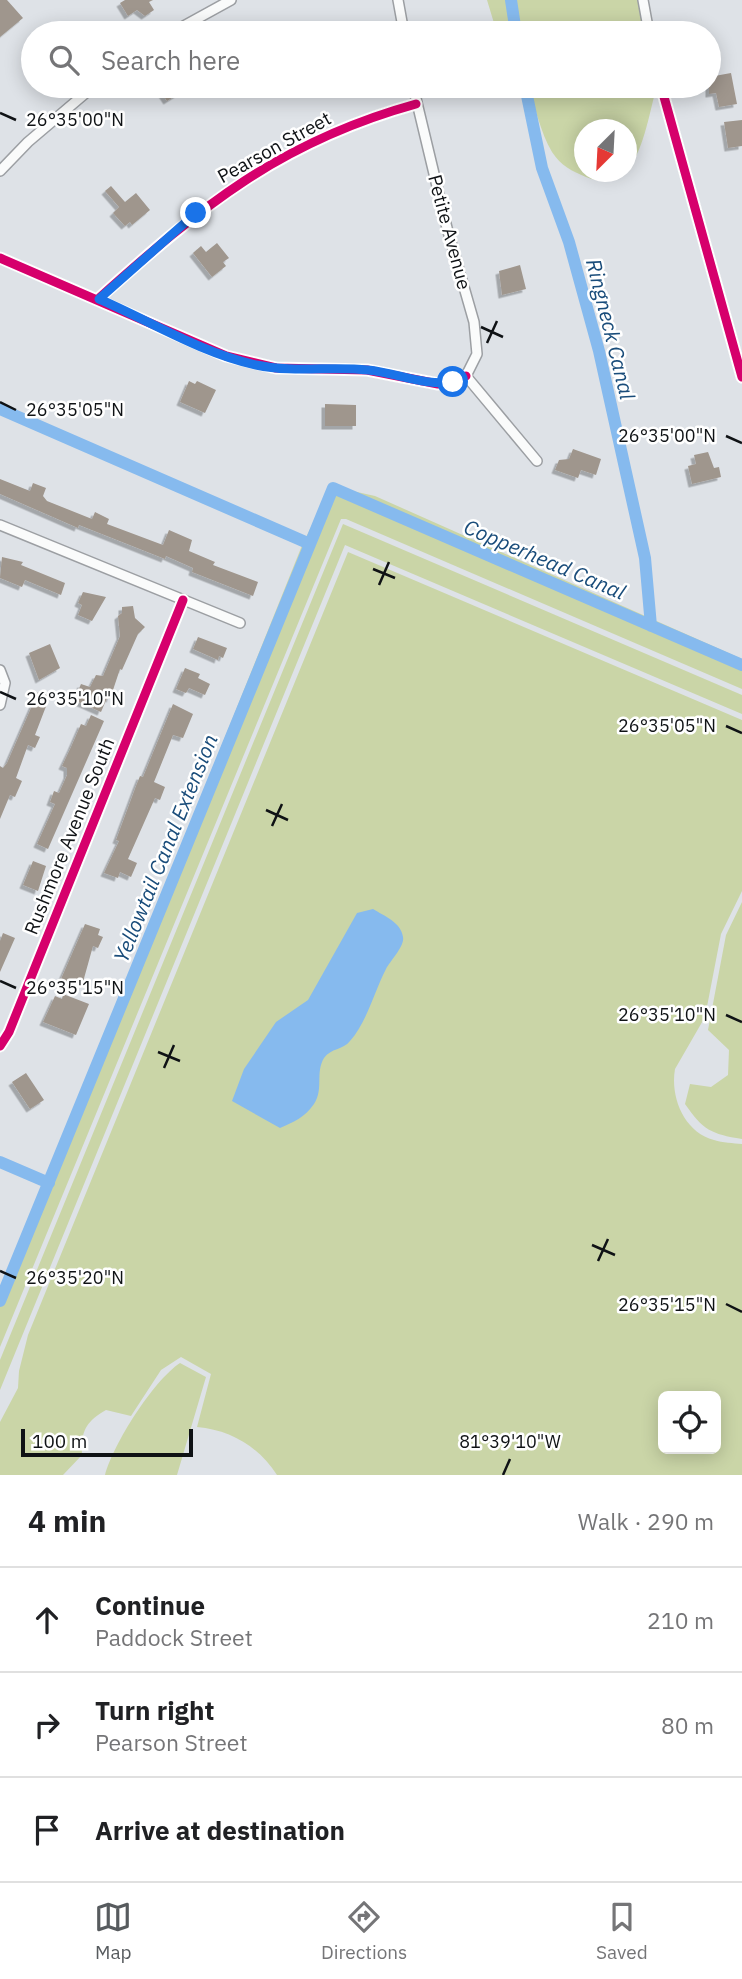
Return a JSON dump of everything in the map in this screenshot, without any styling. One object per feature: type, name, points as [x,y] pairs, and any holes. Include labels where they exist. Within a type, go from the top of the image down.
[{"type":"street","points":[[193,21],[232,0]]},
{"type":"street","points":[[398,0],[402,21]]},
{"type":"street","points":[[643,0],[647,21]]},
{"type":"street","points":[[0,171],[37,134],[80,98]]},
{"type":"street","name":"Petite Avenue","points":[[415,98],[474,322],[477,354],[466,376]]},
{"type":"street","points":[[664,98],[742,377]]},
{"type":"street","name":"Pearson Street","points":[[99,299],[180,226],[254,174],[321,137],[363,120],[416,104]]},
{"type":"street","points":[[0,258],[226,356],[254,364],[290,369],[367,370],[438,384],[466,376],[537,461]]},
{"type":"street","points":[[0,525],[240,623]]},
{"type":"street","name":"Rushmore Avenue South","points":[[0,1046],[9,1032],[183,600]]},
{"type":"street","points":[[0,670],[5,682],[0,705]]},
{"type":"green space","points":[[487,0],[644,0],[648,21],[493,21]]},
{"type":"green space","points":[[531,98],[654,98],[637,155],[637,119],[574,119],[574,172],[552,152]]},
{"type":"green space","points":[[339,488],[375,496],[742,659],[742,689],[341,519],[0,1347],[0,1297],[303,543],[327,496]]},
{"type":"green space","points":[[343,524],[742,695],[742,714],[345,545],[0,1390],[0,1360]]},
{"type":"green space","points":[[348,552],[742,720],[742,891],[721,934],[705,1017],[675,1069],[674,1080],[681,1112],[695,1129],[714,1140],[742,1144],[742,1475],[277,1475],[253,1448],[233,1436],[197,1427],[211,1374],[181,1357],[161,1370],[131,1416],[106,1410],[89,1423],[82,1440],[82,1455],[63,1475],[0,1475],[0,1422],[18,1388],[19,1371],[28,1335]]},
{"type":"green space","points":[[742,902],[742,1139],[709,1129],[697,1120],[685,1104],[690,1084],[711,1087],[728,1075],[729,1050],[708,1030],[726,935]]},
{"type":"green space","points":[[180,1363],[206,1377],[177,1475],[105,1475],[136,1414],[158,1384]]},
{"type":"water","points":[[373,909],[396,923],[402,932],[403,941],[386,969],[356,1033],[347,1044],[324,1058],[320,1069],[319,1093],[314,1104],[299,1119],[280,1128],[232,1101],[244,1069],[276,1022],[308,1000],[357,913]]},
{"type":"building","points":[[0,0],[7,0],[23,18],[0,37]]},
{"type":"building","points":[[125,0],[153,0],[149,2],[154,10],[145,16],[137,10],[128,16],[120,3]]},
{"type":"building","points":[[731,73],[737,104],[719,107],[717,98],[721,98],[721,75]]},
{"type":"building","points":[[742,120],[742,146],[728,148],[724,122]]},
{"type":"building","points":[[111,186],[125,202],[136,193],[150,210],[132,225],[130,222],[125,226],[113,213],[119,207],[105,191]]},
{"type":"building","points":[[217,243],[229,258],[223,262],[226,266],[212,277],[193,253],[201,246],[206,252]]},
{"type":"building","points":[[520,265],[526,289],[502,295],[499,271]]},
{"type":"building","points":[[189,381],[195,384],[197,381],[216,390],[205,413],[180,402]]},
{"type":"building","points":[[325,404],[356,405],[356,426],[325,426]]},
{"type":"building","points":[[573,449],[601,459],[596,475],[581,470],[578,478],[555,470],[559,460],[569,459]]},
{"type":"building","points":[[708,452],[714,468],[719,467],[721,477],[692,484],[688,466],[696,464],[694,455]]},
{"type":"building","points":[[0,479],[30,491],[33,483],[46,488],[43,496],[47,501],[92,519],[95,512],[109,519],[107,524],[163,545],[169,530],[192,540],[189,551],[215,562],[213,565],[258,582],[253,596],[192,572],[193,568],[166,556],[165,559],[79,525],[78,528],[0,494]]},
{"type":"building","points":[[2,557],[23,562],[21,565],[65,583],[61,595],[25,580],[22,587],[0,578]]},
{"type":"building","points":[[83,592],[106,597],[92,621],[78,615],[82,605],[78,603]]},
{"type":"building","points":[[133,606],[135,618],[145,627],[138,634],[122,670],[120,669],[110,699],[107,698],[101,712],[74,700],[81,684],[90,687],[96,675],[103,676],[120,636],[118,616],[122,613],[122,607]]},
{"type":"building","points":[[198,637],[227,648],[223,658],[219,656],[218,660],[193,649]]},
{"type":"building","points":[[50,644],[60,668],[39,680],[29,653]]},
{"type":"building","points":[[185,668],[200,674],[198,678],[210,684],[205,695],[189,688],[186,693],[176,689]]},
{"type":"building","points":[[38,692],[50,696],[35,735],[40,737],[35,748],[28,745],[16,778],[22,781],[15,797],[10,795],[0,819],[0,766],[3,768],[7,763]]},
{"type":"building","points":[[173,704],[193,714],[183,738],[173,735],[154,782],[165,787],[160,800],[155,798],[128,859],[137,863],[131,877],[120,872],[118,878],[104,873],[119,841],[116,840],[140,776],[143,777]]},
{"type":"building","points":[[91,715],[104,721],[48,849],[37,844],[55,804],[50,802],[54,791],[59,793],[67,775],[67,768],[62,766],[81,724],[86,726]]},
{"type":"building","points":[[33,861],[46,866],[38,891],[23,885]]},
{"type":"building","points":[[85,924],[100,929],[98,935],[103,937],[98,948],[93,946],[83,982],[77,979],[74,984],[61,979]]},
{"type":"building","points":[[3,933],[15,938],[0,972],[0,941]]},
{"type":"building","points":[[63,994],[89,1004],[76,1035],[43,1022],[55,996],[62,999]]},
{"type":"building","points":[[26,1073],[44,1100],[30,1109],[12,1082]]},
{"type":"waterway","name":"Ringneck Canal","points":[[511,0],[514,21]]},
{"type":"waterway","name":"Ringneck Canal","points":[[527,98],[542,168],[569,242],[599,351],[645,558],[651,626]]},
{"type":"waterway","points":[[0,409],[310,544]]},
{"type":"waterway","name":"Yellowtail Canal Extension","points":[[0,1301],[333,488],[742,665]]},
{"type":"waterway","points":[[0,1162],[49,1183]]},
{"type":"cycle path","points":[[664,98],[742,377]]},
{"type":"cycle path","points":[[98,299],[208,206],[245,181],[323,137],[367,119],[416,104]]},
{"type":"cycle path","points":[[0,258],[226,356],[276,368],[367,370],[438,384],[466,376]]},
{"type":"cycle path","points":[[0,1046],[9,1032],[183,600]]},
{"type":"route","points":[[196,213],[99,299],[226,356],[254,364],[290,369],[367,370],[438,384],[453,382]]},
{"type":"water label","name":"Copperhead Canal","points":[[545,559]]}]
